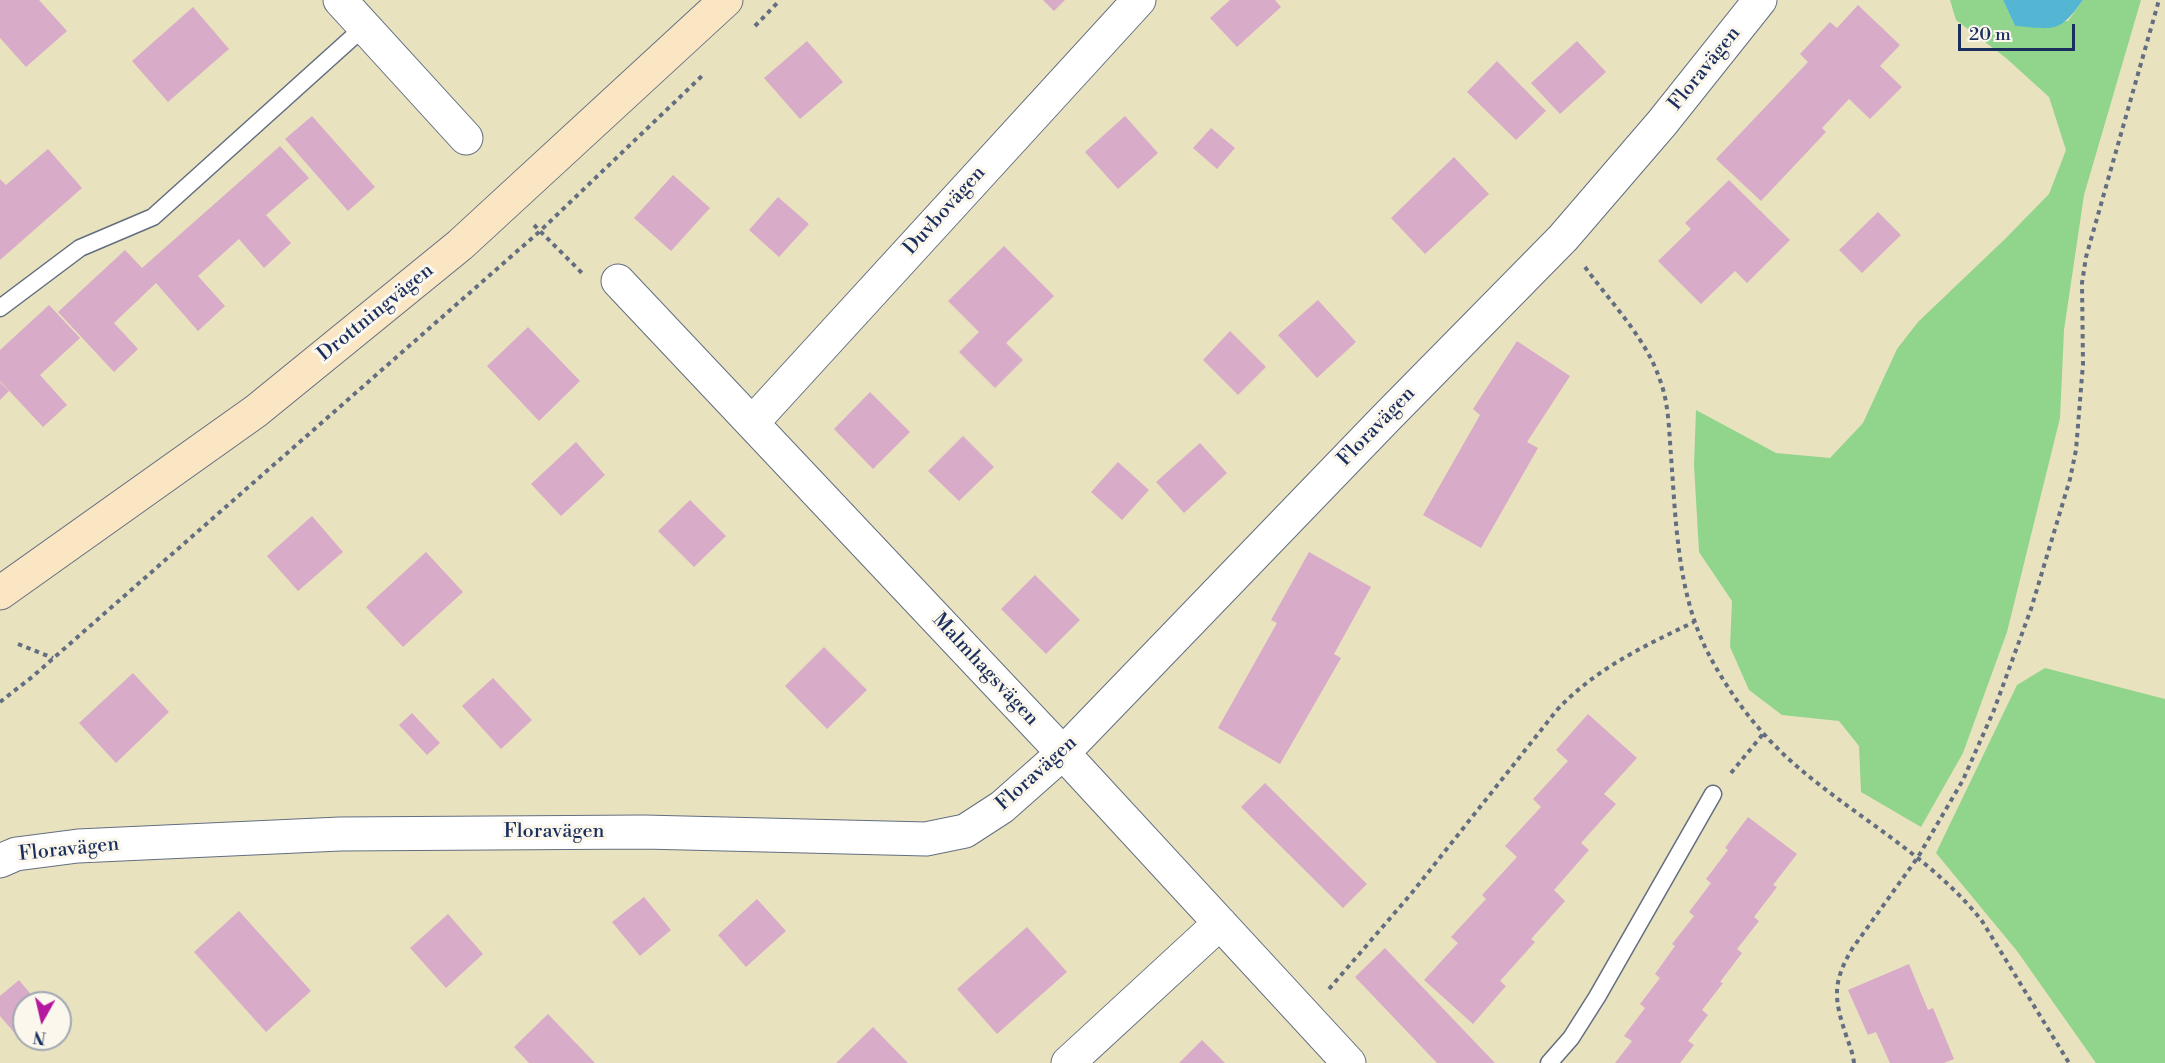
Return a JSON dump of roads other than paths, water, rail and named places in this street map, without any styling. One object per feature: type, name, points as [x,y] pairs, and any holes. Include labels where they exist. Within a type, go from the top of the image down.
[{"type":"main road","name":"Drottningvägen","points":[[0,593],[256,411],[460,245],[726,0]]},
{"type":"street","points":[[340,0],[466,138]]},
{"type":"street","name":"Duvbovägen","points":[[752,423],[1139,0]]},
{"type":"street","name":"Floravägen","points":[[0,861],[16,854],[78,846],[340,834],[644,832],[926,839],[965,831],[1002,807],[1063,753],[1563,238],[1662,123],[1760,0]]},
{"type":"street","name":"Malmhagsvägen","points":[[618,281],[1063,753],[1349,1063]]},
{"type":"street","points":[[1068,1063],[1220,923]]},
{"type":"lane","points":[[0,308],[80,248],[153,217],[364,27]]},
{"type":"lane","points":[[1549,1063],[1571,1038],[1597,997],[1713,794]]},
{"type":"water","points":[[2003,0],[2083,0],[2061,24],[2055,27],[2039,28],[2015,26]]}]
